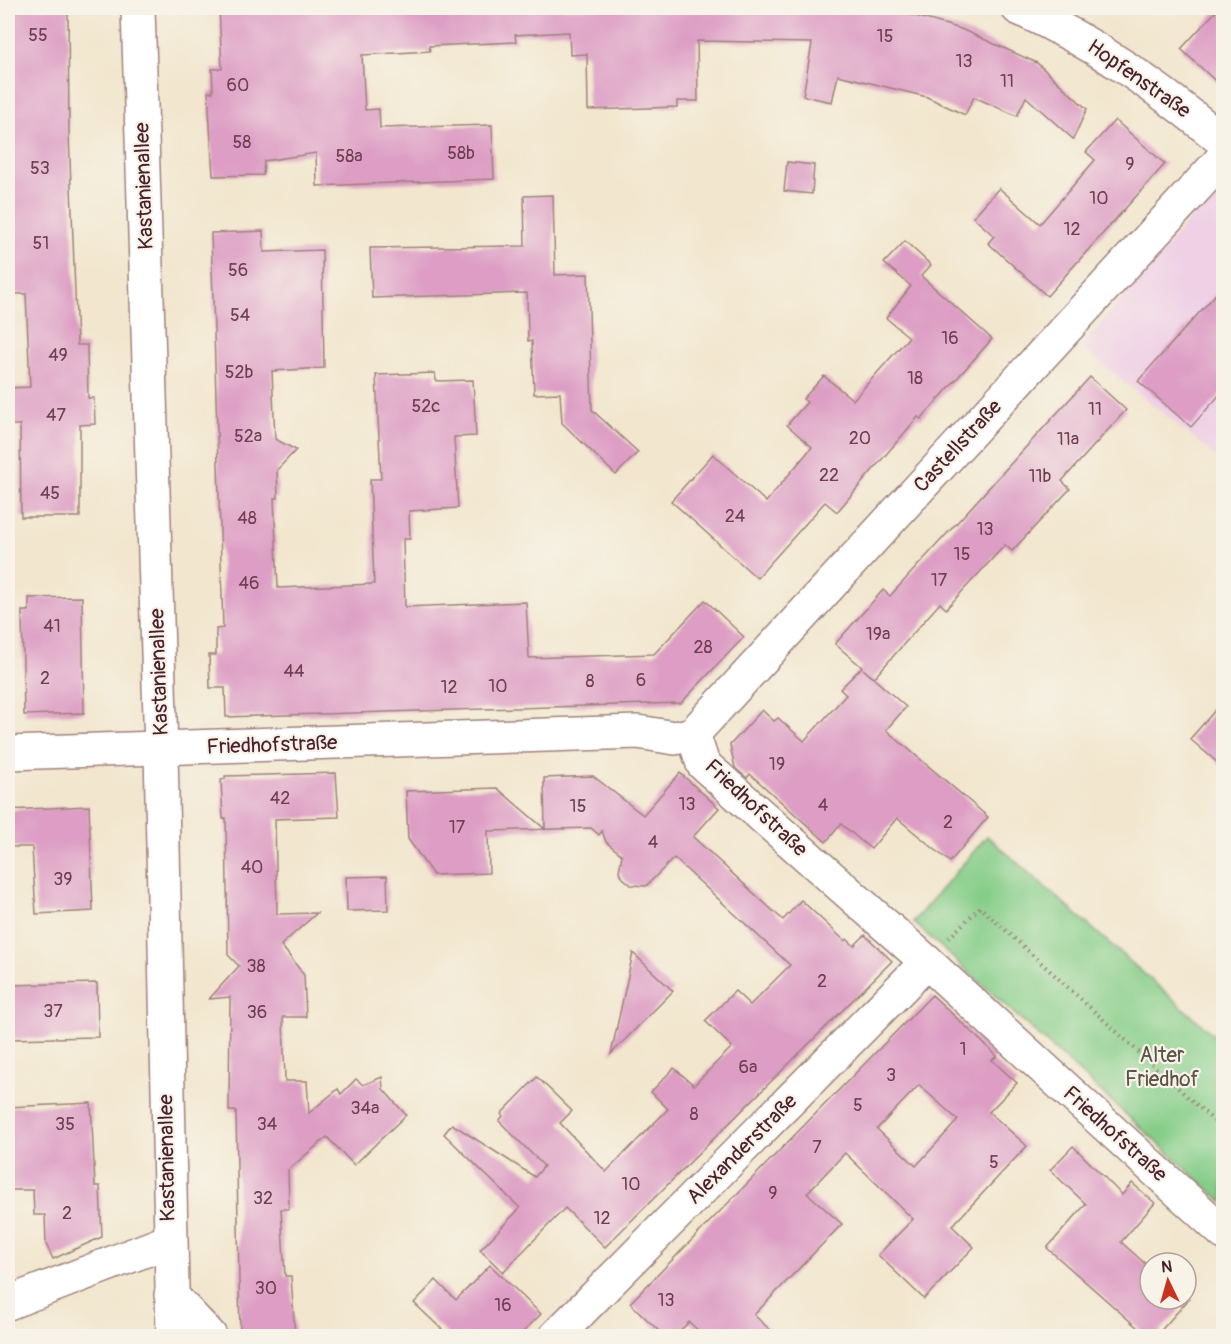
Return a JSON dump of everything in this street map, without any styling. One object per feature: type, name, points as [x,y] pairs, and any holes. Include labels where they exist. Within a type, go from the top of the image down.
[{"type":"street","name":"Kastanienallee","points":[[138,8],[161,749],[169,1241],[173,1336]]},
{"type":"street","name":"Hopfenstraße","points":[[1018,8],[1058,26],[1120,62],[1169,96],[1224,142]]},
{"type":"street","name":"Castellstraße","points":[[693,734],[1224,157]]},
{"type":"street","name":"Friedhofstraße","points":[[8,753],[626,732],[659,733],[675,738],[693,734],[704,764],[927,962],[1224,1233]]},
{"type":"street","name":"Alexanderstraße","points":[[556,1336],[927,962]]},
{"type":"street","points":[[8,1303],[114,1260],[169,1241]]},
{"type":"street","points":[[171,1295],[210,1336]]},
{"type":"path","points":[[927,962],[980,907],[1224,1130]]},
{"type":"shaded area","points":[[1223,180],[1223,462],[1081,347]]},
{"type":"green space","name":"Alter Friedhof","points":[[987,836],[1223,1043],[1223,1202],[913,922]]},
{"type":"building","points":[[8,8],[68,8],[69,133],[77,345],[87,345],[88,398],[94,398],[95,424],[80,425],[80,517],[21,517],[20,425],[8,425],[8,388],[30,387],[26,294],[8,294],[8,217],[10,217]]},
{"type":"building","points":[[219,8],[906,8],[908,14],[961,29],[1037,63],[1087,109],[1073,139],[1026,97],[1017,116],[974,97],[965,115],[927,97],[838,75],[832,102],[803,96],[812,43],[697,41],[698,101],[677,101],[677,107],[588,110],[587,54],[570,55],[569,32],[515,35],[516,42],[429,46],[430,51],[362,55],[365,110],[379,109],[380,128],[492,125],[494,179],[317,186],[316,153],[264,161],[263,175],[213,176],[208,92],[213,92],[212,69],[222,69]]},
{"type":"building","points":[[1219,8],[1224,8],[1224,89],[1181,49]]},
{"type":"building","points":[[1115,120],[1165,164],[1047,296],[988,243],[994,236],[973,217],[999,188],[1040,224],[1095,160],[1086,152]]},
{"type":"building","points":[[787,162],[814,165],[812,194],[784,191]]},
{"type":"building","points":[[553,195],[555,275],[588,274],[592,410],[638,452],[616,475],[562,423],[560,393],[534,394],[532,341],[528,341],[527,293],[372,298],[370,248],[525,246],[524,196]]},
{"type":"building","points":[[263,231],[264,252],[322,250],[324,368],[272,371],[275,439],[296,450],[277,470],[278,498],[274,498],[278,588],[374,584],[370,479],[381,479],[376,375],[435,373],[436,381],[473,380],[476,436],[454,437],[458,508],[409,511],[410,539],[403,539],[405,607],[526,602],[529,658],[654,654],[705,600],[744,637],[681,703],[226,717],[225,688],[210,688],[209,655],[216,655],[216,629],[223,628],[211,233]]},
{"type":"building","points":[[905,241],[931,265],[921,276],[992,339],[921,419],[918,417],[837,512],[825,502],[757,578],[671,501],[713,454],[766,502],[812,447],[787,425],[807,402],[803,399],[824,376],[853,400],[909,337],[886,318],[911,286],[884,263]]},
{"type":"building","points":[[1224,285],[1224,390],[1191,427],[1138,381]]},
{"type":"building","points":[[1090,377],[1126,410],[1062,481],[1070,489],[1012,551],[1005,545],[946,609],[940,603],[874,678],[863,669],[906,707],[886,730],[988,817],[950,862],[897,818],[871,849],[841,824],[826,842],[750,774],[747,778],[735,768],[730,745],[762,710],[774,721],[778,718],[804,741],[846,695],[840,689],[862,667],[835,644],[883,590],[890,596]]},
{"type":"building","points":[[82,597],[84,713],[24,715],[22,611],[29,611],[29,598]]},
{"type":"building","points":[[1224,700],[1224,768],[1190,739]]},
{"type":"building","points":[[336,773],[339,817],[275,819],[277,914],[317,913],[281,945],[304,975],[306,1017],[283,1017],[285,1081],[307,1081],[309,1113],[338,1089],[341,1094],[356,1079],[363,1085],[382,1077],[383,1089],[406,1115],[354,1165],[327,1137],[288,1170],[289,1209],[281,1209],[285,1276],[291,1276],[295,1336],[240,1336],[236,1111],[229,1111],[230,997],[209,999],[239,966],[228,955],[226,818],[223,819],[221,780],[225,779],[225,776]]},
{"type":"building","points":[[680,773],[719,808],[693,837],[783,920],[801,900],[845,941],[847,939],[854,946],[865,935],[892,961],[605,1247],[565,1208],[503,1272],[480,1250],[520,1208],[444,1134],[452,1124],[535,1177],[544,1166],[499,1121],[503,1116],[501,1114],[537,1077],[572,1111],[560,1123],[606,1172],[668,1109],[651,1092],[674,1068],[694,1085],[732,1047],[705,1021],[735,991],[750,1005],[790,965],[674,858],[646,886],[631,885],[619,871],[622,855],[606,842],[602,831],[599,835],[591,828],[488,831],[489,873],[433,875],[408,839],[406,791],[497,788],[545,829],[544,778],[593,776],[643,815]]},
{"type":"building","points":[[89,806],[93,911],[36,914],[32,847],[8,847],[8,810]]},
{"type":"building","points":[[387,876],[388,910],[347,911],[346,877]]},
{"type":"building","points":[[633,953],[673,991],[611,1054]]},
{"type":"building","points":[[97,983],[98,1037],[8,1039],[8,985]]},
{"type":"building","points":[[932,995],[997,1056],[992,1060],[1017,1083],[989,1112],[1027,1146],[952,1226],[974,1247],[924,1299],[878,1255],[913,1219],[845,1153],[807,1193],[842,1224],[754,1315],[777,1336],[704,1336],[689,1322],[675,1336],[664,1336],[630,1303]],"holes":[[[919,1085],[958,1120],[916,1166],[877,1129]]]},
{"type":"building","points":[[91,1103],[95,1186],[100,1186],[102,1237],[53,1259],[46,1244],[45,1215],[34,1215],[33,1190],[11,1190],[8,1107]]},
{"type":"building","points":[[1073,1146],[1122,1195],[1132,1183],[1155,1203],[1121,1242],[1138,1257],[1138,1311],[1178,1311],[1156,1336],[1147,1336],[1047,1248],[1086,1204],[1050,1170]]},
{"type":"building","points":[[490,1265],[541,1314],[519,1336],[449,1336],[414,1303],[436,1280],[456,1300]]}]
